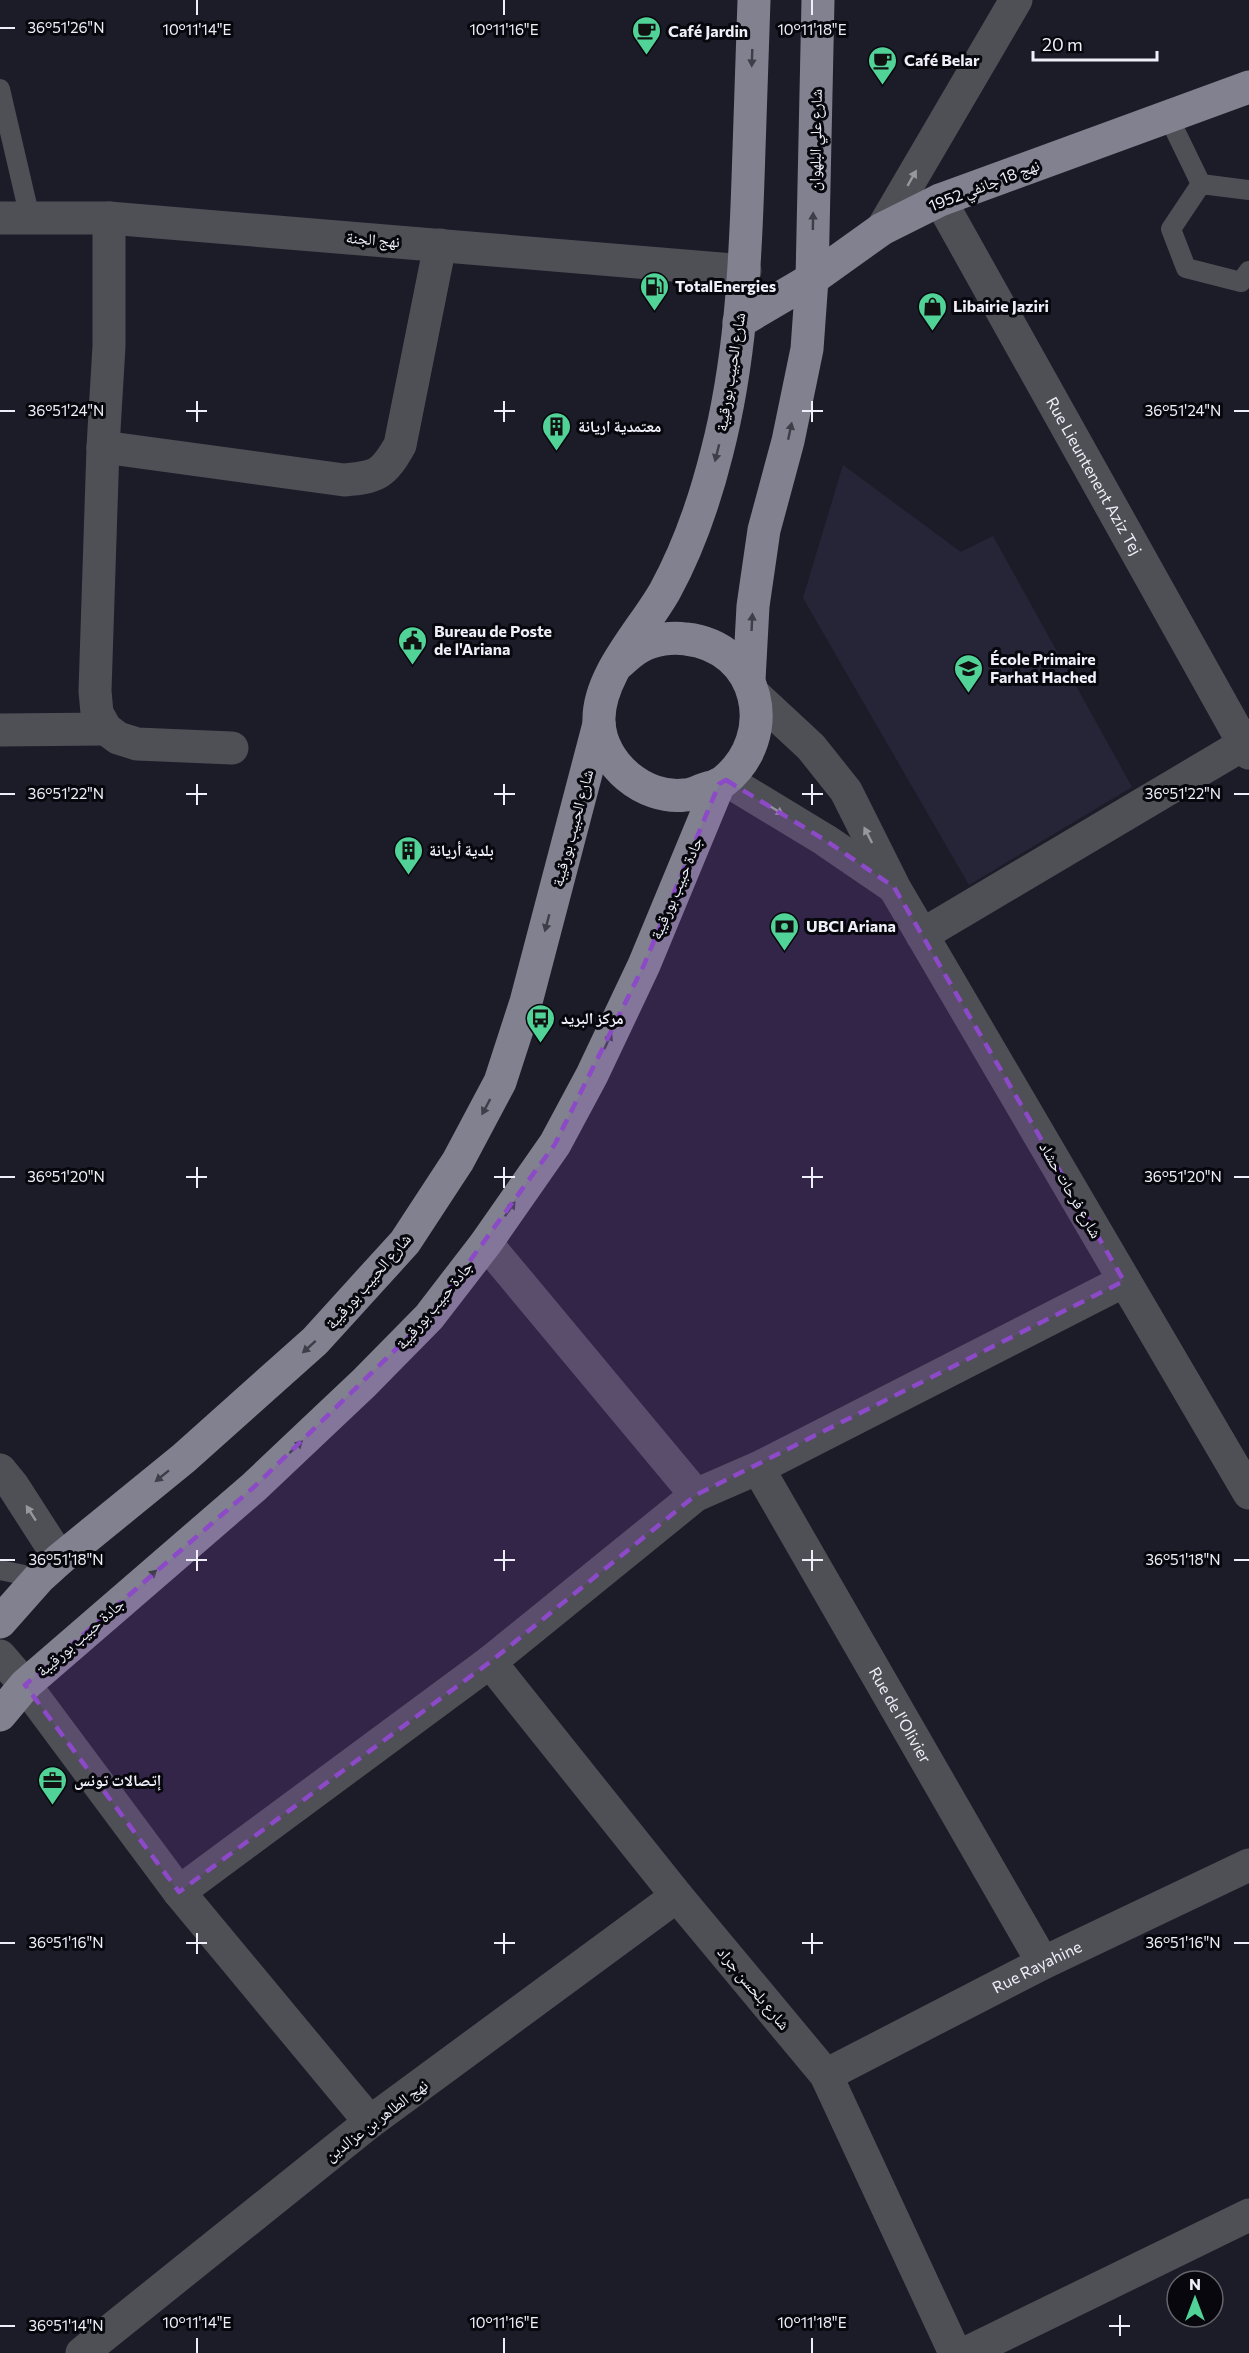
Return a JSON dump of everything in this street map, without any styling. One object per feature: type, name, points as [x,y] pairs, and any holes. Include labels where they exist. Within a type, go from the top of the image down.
[{"type":"main road","points":[[745,271],[754,0]]},
{"type":"main road","name":"شارع علي البلهوان","points":[[812,279],[818,0]]},
{"type":"main road","name":"نهج 18 جانفي 1952","points":[[739,322],[812,279],[882,229],[940,200],[1249,87]]},
{"type":"main road","name":"شارع الحبيب بورقيبة","points":[[617,665],[665,591],[698,520],[718,449],[732,377],[745,271]]},
{"type":"main road","points":[[752,688],[729,655],[703,640],[672,637],[641,646],[617,665],[602,693],[599,724],[608,755],[627,778],[654,792],[685,795],[723,782],[744,760],[757,729],[752,688],[753,606],[764,530],[788,441],[807,349],[812,279]]},
{"type":"main road","name":"شارع الحبيب بورقيبة","points":[[0,1622],[50,1568],[184,1458],[315,1341],[405,1242],[458,1161],[500,1082],[526,1002],[599,724]]},
{"type":"main road","name":"جادة حبيب بورقيبة","points":[[0,1715],[25,1686],[254,1487],[364,1383],[429,1317],[486,1243],[555,1144],[592,1075],[644,965],[723,782]]},
{"type":"street","points":[[882,229],[1016,0]]},
{"type":"street","name":"Rue Lieuntenent Aziz Tej","points":[[940,200],[1247,749]]},
{"type":"street","name":"نهج الجنة","points":[[15,218],[109,218],[745,271]]},
{"type":"street","points":[[109,218],[110,346],[103,447],[95,691],[97,713],[106,729],[118,738],[137,744],[232,748]]},
{"type":"street","points":[[103,447],[344,480],[368,478],[388,467],[400,445],[440,245]]},
{"type":"street","name":"شارع فرحات حشاد","points":[[752,688],[811,747],[846,791],[894,887],[1249,1493]]},
{"type":"street","points":[[0,730],[106,729]]},
{"type":"street","points":[[922,935],[1247,749]]},
{"type":"street","name":"شارع فرحات حشاد","points":[[723,782],[825,840],[894,887]]},
{"type":"street","points":[[486,1243],[696,1495]]},
{"type":"street","points":[[179,1892],[490,1662],[696,1495],[758,1468],[1124,1281]]},
{"type":"street","name":"Rue de l'Olivier","points":[[758,1468],[1044,1963]]},
{"type":"street","points":[[0,1470],[13,1486],[50,1568]]},
{"type":"street","points":[[0,1656],[179,1892],[370,2122]]},
{"type":"street","name":"شارع بلحسن جراد","points":[[490,1662],[677,1896],[826,2075],[956,2353]]},
{"type":"street","name":"Rue Rayahine","points":[[826,2075],[1044,1963],[1249,1865]]},
{"type":"street","name":"نهج الطاهر بن عزالدين","points":[[82,2353],[370,2122],[677,1896]]},
{"type":"street","points":[[966,2353],[1249,2216]]},
{"type":"lane","points":[[0,88],[15,218]]},
{"type":"lane","points":[[1168,116],[1201,184]]},
{"type":"lane","points":[[1201,184],[1249,190]]},
{"type":"lane","points":[[1201,184],[1171,229],[1186,268],[1241,282],[1249,271]]},
{"type":"lane","points":[[0,1570],[50,1568]]},
{"type":"highlighted area","points":[[726,780],[825,840],[894,887],[1124,1281],[696,1495],[490,1662],[179,1892],[25,1685],[254,1487],[429,1317],[555,1144],[644,965],[719,784]]},
{"type":"shaded area","name":"École Primaire Farhat Hached","points":[[843,465],[961,552],[993,536],[1132,787],[969,885],[803,598]]},
{"type":"place","name":"Café Jardin","points":[[647,56]]},
{"type":"place","name":"Café Belar","points":[[883,86]]},
{"type":"place","name":"TotalEnergies","points":[[654,312]]},
{"type":"place","name":"Libairie Jaziri","points":[[932,332]]},
{"type":"place","name":"معتمدية اريانة","points":[[557,452]]},
{"type":"place","name":"Bureau de Poste de l'Ariana","points":[[413,666]]},
{"type":"place","name":"École Primaire Farhat Hached","points":[[969,694]]},
{"type":"place","name":"بلدية أريانة","points":[[408,876]]},
{"type":"place","name":"UBCI Ariana","points":[[785,952]]},
{"type":"place","name":"مركز البريد","points":[[540,1044]]},
{"type":"place","name":"إتصالات تونس","points":[[53,1806]]}]
